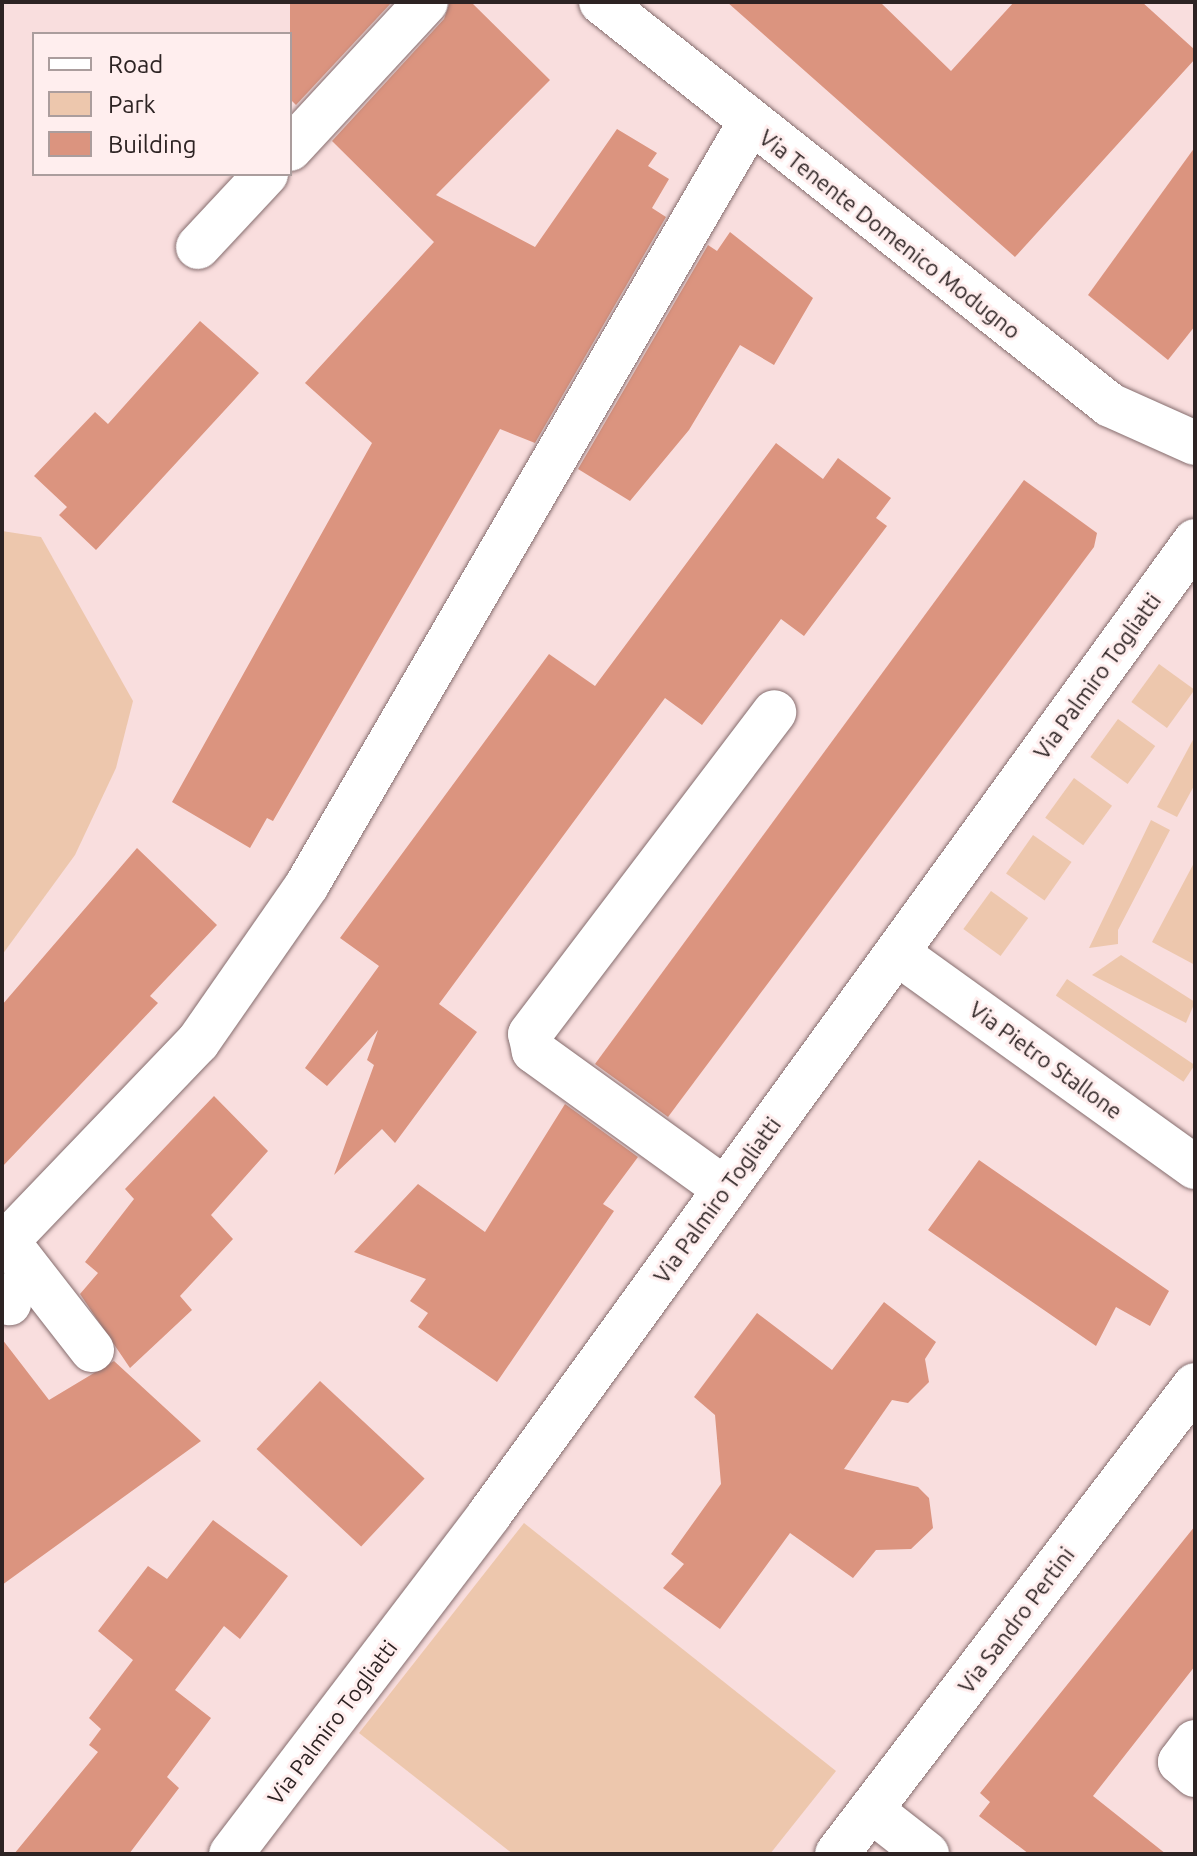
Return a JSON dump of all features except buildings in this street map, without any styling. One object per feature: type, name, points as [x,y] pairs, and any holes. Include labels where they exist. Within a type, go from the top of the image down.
[{"type":"street","points":[[292,147],[426,2]]},
{"type":"street","name":"Via Tenente Domenico Modugno","points":[[601,2],[749,124],[1110,405],[1195,443]]},
{"type":"street","points":[[92,1350],[7,1241],[198,1042],[307,885],[749,124]]},
{"type":"street","points":[[198,247],[264,176]]},
{"type":"street","name":"Via Palmiro Togliatti","points":[[231,1854],[489,1515],[1195,541]]},
{"type":"street","points":[[725,1189],[534,1051],[530,1034],[774,712]]},
{"type":"street","name":"Via Pietro Stallone","points":[[897,953],[1195,1167]]},
{"type":"street","name":"Via Sandro Pertini","points":[[837,1854],[1195,1385]]},
{"type":"street","points":[[1195,1742],[1180,1762],[1195,1775]]},
{"type":"street","points":[[872,1811],[927,1854]]},
{"type":"green space","points":[[2,531],[41,537],[133,701],[116,768],[75,855],[2,955]]},
{"type":"green space","points":[[1159,664],[1195,690],[1167,728],[1131,702]]},
{"type":"green space","points":[[1118,719],[1155,746],[1128,784],[1090,757]]},
{"type":"green space","points":[[1195,736],[1195,784],[1177,817],[1157,807]]},
{"type":"green space","points":[[1074,778],[1112,806],[1083,845],[1045,818]]},
{"type":"green space","points":[[1151,820],[1170,830],[1118,930],[1118,944],[1089,948]]},
{"type":"green space","points":[[1033,835],[1072,862],[1045,900],[1006,874]]},
{"type":"green space","points":[[1195,861],[1195,965],[1152,942]]},
{"type":"green space","points":[[991,891],[1028,918],[1001,956],[963,929]]},
{"type":"green space","points":[[1121,955],[1195,1002],[1186,1023],[1092,975]]},
{"type":"green space","points":[[1067,979],[1195,1065],[1183,1082],[1056,996]]},
{"type":"green space","points":[[524,1523],[836,1771],[770,1854],[513,1854],[359,1733]]}]
